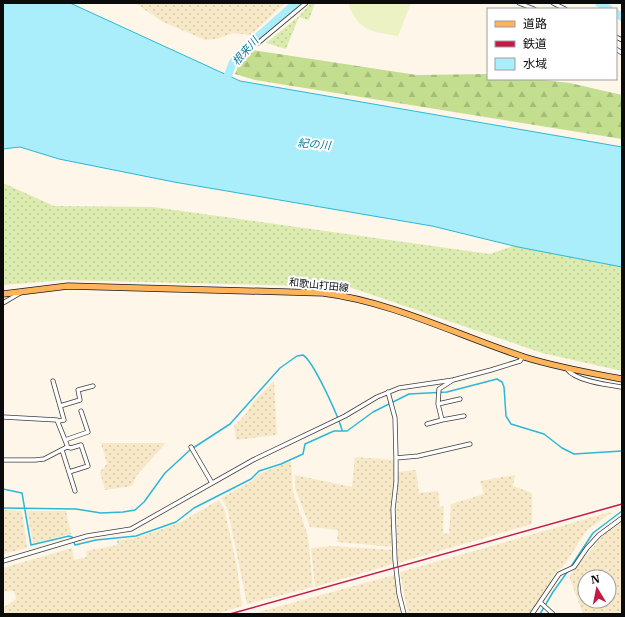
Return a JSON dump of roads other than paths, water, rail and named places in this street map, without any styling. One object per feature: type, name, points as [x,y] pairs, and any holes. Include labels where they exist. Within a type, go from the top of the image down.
[{"type":"main road","name":"和歌山打田線","points":[[3,294],[68,286],[323,293],[346,296],[381,305],[523,356],[567,368],[622,378]]},
{"type":"street","points":[[258,43],[306,3]]},
{"type":"street","points":[[519,3],[532,8]]},
{"type":"street","points":[[553,3],[563,8]]},
{"type":"street","points":[[3,303],[20,294],[20,292]]},
{"type":"street","points":[[3,561],[87,536],[131,528],[285,444],[321,428],[376,396],[399,388],[453,380],[520,361],[523,356]]},
{"type":"street","points":[[567,368],[572,374],[594,382],[622,388]]},
{"type":"street","points":[[442,420],[438,404],[439,389],[453,380]]},
{"type":"street","points":[[3,418],[64,420],[53,381]]},
{"type":"street","points":[[60,406],[80,400],[78,390],[93,386]]},
{"type":"street","points":[[388,392],[395,418],[395,549],[399,594],[404,614]]},
{"type":"street","points":[[438,404],[460,399]]},
{"type":"street","points":[[66,440],[88,432],[81,411]]},
{"type":"street","points":[[427,424],[464,416]]},
{"type":"street","points":[[59,421],[66,440],[66,447]]},
{"type":"street","points":[[3,460],[44,459],[66,447],[71,448],[81,444],[88,466],[69,472]]},
{"type":"street","points":[[396,458],[418,456],[470,444]]},
{"type":"street","points":[[191,447],[212,483]]},
{"type":"street","points":[[62,450],[75,491]]},
{"type":"street","points":[[532,614],[541,604],[560,574],[574,567],[599,535],[622,518]]},
{"type":"street","points":[[541,604],[553,614]]},
{"type":"water","name":"紀の川","points":[[3,3],[70,3],[240,81],[622,147],[622,267],[518,247],[432,226],[174,182],[59,159],[20,147],[3,149]]},
{"type":"waterway","name":"根来川","points":[[224,86],[233,62],[246,47],[296,3]]},
{"type":"waterway","points":[[599,3],[607,8]]},
{"type":"waterway","points":[[617,14],[622,17]]},
{"type":"waterway","points":[[3,508],[76,509],[101,513],[135,510],[144,502],[165,473],[190,450],[230,424],[280,368],[297,356],[303,355],[313,368],[331,402],[342,430]]},
{"type":"waterway","points":[[3,489],[22,493],[31,545],[69,536],[72,537],[75,545],[96,540],[136,536],[176,522],[194,508],[251,479],[259,471],[281,464],[303,454],[305,444],[334,431],[347,431],[373,412],[409,394],[447,392],[497,379],[502,382],[504,387],[506,416],[511,424],[544,434],[562,448],[574,454],[622,451]]},
{"type":"waterway","points":[[570,568],[593,533],[622,511]]},
{"type":"waterway","points":[[540,614],[568,571]]},
{"type":"railway","points":[[230,614],[622,504]]}]
